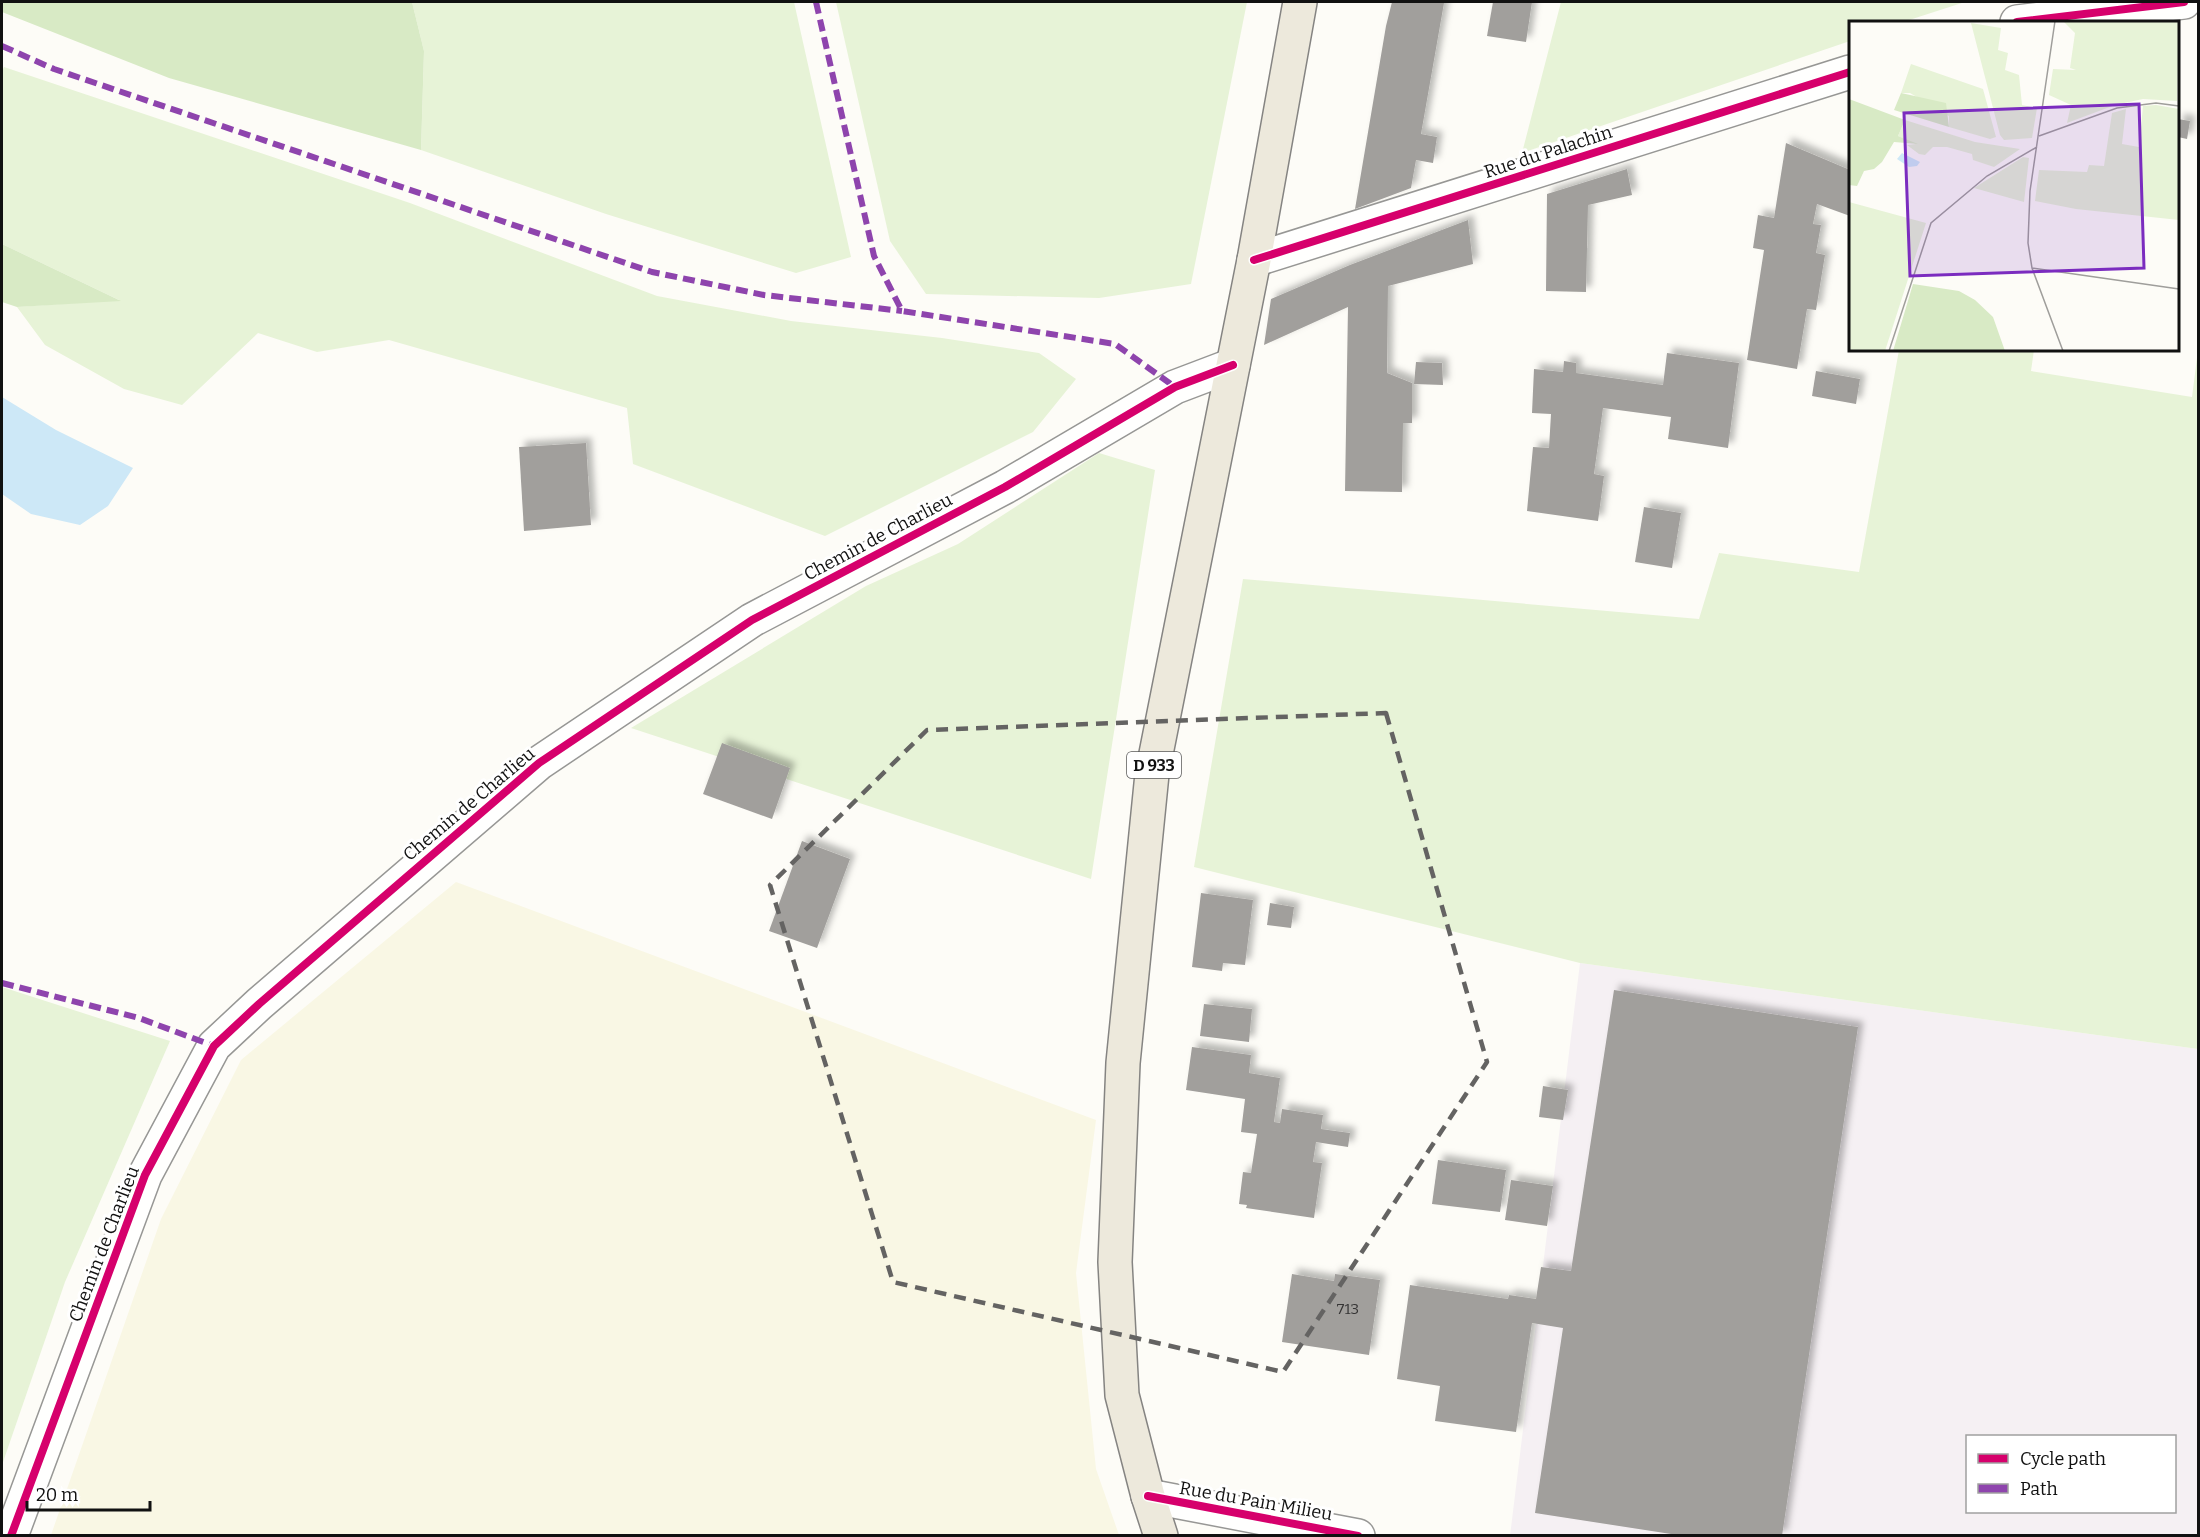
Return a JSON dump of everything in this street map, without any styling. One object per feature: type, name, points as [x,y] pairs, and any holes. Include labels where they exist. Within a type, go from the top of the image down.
[{"type":"main road","name":"D 933","points":[[1161,1536],[1148,1496],[1122,1395],[1115,1262],[1123,1063],[1152,774],[1254,260],[1300,2]]},
{"type":"street","points":[[2025,21],[2184,2]]},
{"type":"street","name":"Rue du Palachin","points":[[1254,260],[1849,73]]},
{"type":"street","name":"Chemin de Charlieu","points":[[11,1536],[145,1174],[214,1046],[259,1004],[539,763],[743,626],[1005,487],[1175,387],[1233,365]]},
{"type":"street","name":"Rue du Pain Milieu","points":[[1148,1496],[1358,1536]]},
{"type":"highlighted area","points":[[1386,713],[1487,1062],[1283,1372],[893,1282],[770,885],[927,730]]},
{"type":"shaded area","points":[[456,882],[1096,1120],[1076,1273],[1096,1469],[1119,1535],[51,1535],[161,1219],[241,1060]]},
{"type":"shaded area","points":[[1580,963],[2198,1049],[2198,1535],[1510,1536]]},
{"type":"green space","points":[[2,2],[412,2],[424,51],[421,150],[169,78],[2,12]]},
{"type":"green space","points":[[412,2],[794,2],[851,257],[796,273],[606,214],[421,150],[424,51]]},
{"type":"green space","points":[[836,2],[1247,2],[1191,284],[1099,298],[926,294],[890,241]]},
{"type":"green space","points":[[1561,2],[1965,2],[1906,21],[1849,21],[1849,41],[1522,153]]},
{"type":"green space","points":[[4,67],[410,203],[657,296],[791,321],[942,338],[1039,353],[1076,379],[1033,432],[825,536],[633,464],[627,408],[389,340],[317,352],[258,333],[182,405],[124,389],[45,345],[17,307],[119,300],[2,244],[2,71]]},
{"type":"green space","points":[[2,244],[121,301],[17,307],[2,302]]},
{"type":"green space","points":[[2198,350],[2198,1049],[1580,963],[1194,867],[1243,579],[1699,619],[1719,553],[1859,572],[1899,351],[2034,351],[2031,371],[2192,397]]},
{"type":"green space","points":[[1099,453],[1155,470],[1091,879],[631,728],[866,586],[958,544]]},
{"type":"green space","points":[[2,987],[170,1041],[65,1282],[2,1465]]},
{"type":"water","points":[[2,397],[56,430],[133,468],[108,506],[80,525],[31,514],[2,494]]},
{"type":"building","points":[[1392,2],[1444,3],[1421,134],[1437,137],[1433,163],[1416,160],[1411,188],[1355,209],[1386,26]]},
{"type":"building","points":[[1493,2],[1532,2],[1526,42],[1487,36]]},
{"type":"building","points":[[2179,119],[2190,121],[2187,139],[2179,137]]},
{"type":"building","points":[[1786,143],[1849,170],[1849,216],[1817,204],[1813,224],[1821,225],[1816,253],[1825,255],[1816,310],[1807,309],[1797,369],[1747,360],[1764,250],[1753,248],[1758,215],[1774,218]]},
{"type":"building","points":[[1627,169],[1632,195],[1588,205],[1586,292],[1546,291],[1547,194]]},
{"type":"building","points":[[1468,220],[1473,264],[1388,286],[1387,373],[1412,383],[1412,423],[1403,423],[1402,492],[1345,491],[1348,307],[1264,345],[1271,299],[1350,265]]},
{"type":"building","points":[[1667,353],[1739,363],[1728,448],[1668,439],[1671,417],[1603,408],[1594,474],[1604,476],[1598,521],[1527,511],[1533,447],[1549,448],[1551,414],[1532,413],[1534,369],[1563,372],[1564,361],[1576,363],[1576,373],[1663,385]]},
{"type":"building","points":[[1416,362],[1442,363],[1443,385],[1414,384]]},
{"type":"building","points":[[1816,371],[1860,379],[1856,404],[1812,396]]},
{"type":"building","points":[[586,443],[591,525],[524,531],[519,447]]},
{"type":"building","points":[[1644,507],[1681,513],[1672,568],[1635,562]]},
{"type":"building","points":[[722,743],[790,768],[772,819],[703,794]]},
{"type":"building","points":[[802,841],[850,859],[817,948],[769,931]]},
{"type":"building","points":[[1201,893],[1253,900],[1245,965],[1223,963],[1222,971],[1192,967]]},
{"type":"building","points":[[1270,903],[1294,907],[1291,928],[1267,925]]},
{"type":"building","points":[[1614,990],[1858,1027],[1782,1536],[1684,1536],[1535,1513],[1563,1328],[1532,1323],[1516,1432],[1435,1421],[1440,1386],[1397,1379],[1410,1285],[1508,1299],[1509,1295],[1536,1299],[1541,1267],[1571,1271]]},
{"type":"building","points":[[1204,1004],[1252,1009],[1249,1042],[1200,1036]]},
{"type":"building","points":[[1192,1047],[1251,1055],[1249,1073],[1280,1078],[1274,1122],[1280,1123],[1282,1109],[1323,1115],[1321,1129],[1350,1133],[1348,1147],[1316,1142],[1313,1162],[1322,1163],[1314,1218],[1246,1208],[1247,1205],[1239,1204],[1243,1172],[1251,1173],[1257,1134],[1241,1132],[1245,1099],[1186,1090]]},
{"type":"building","points":[[1543,1086],[1568,1090],[1563,1120],[1539,1117]]},
{"type":"building","points":[[1438,1160],[1506,1170],[1500,1212],[1432,1204]]},
{"type":"building","points":[[1511,1180],[1553,1186],[1547,1226],[1505,1220]]},
{"type":"building","points":[[1292,1274],[1334,1281],[1335,1274],[1380,1280],[1369,1355],[1282,1342]]},
{"type":"marked path","points":[[816,2],[874,256],[902,311],[1115,344],[1175,387]]},
{"type":"marked path","points":[[2,46],[54,69],[652,272],[764,295],[902,311]]},
{"type":"marked path","points":[[2,983],[139,1018],[214,1046]]},
{"type":"cycle path","points":[[2025,21],[2184,2]]},
{"type":"cycle path","points":[[1254,260],[1849,72]]},
{"type":"cycle path","points":[[11,1536],[145,1175],[214,1046],[259,1004],[539,763],[752,620],[1005,487],[1175,387],[1233,365]]},
{"type":"cycle path","points":[[1148,1496],[1358,1536]]}]
